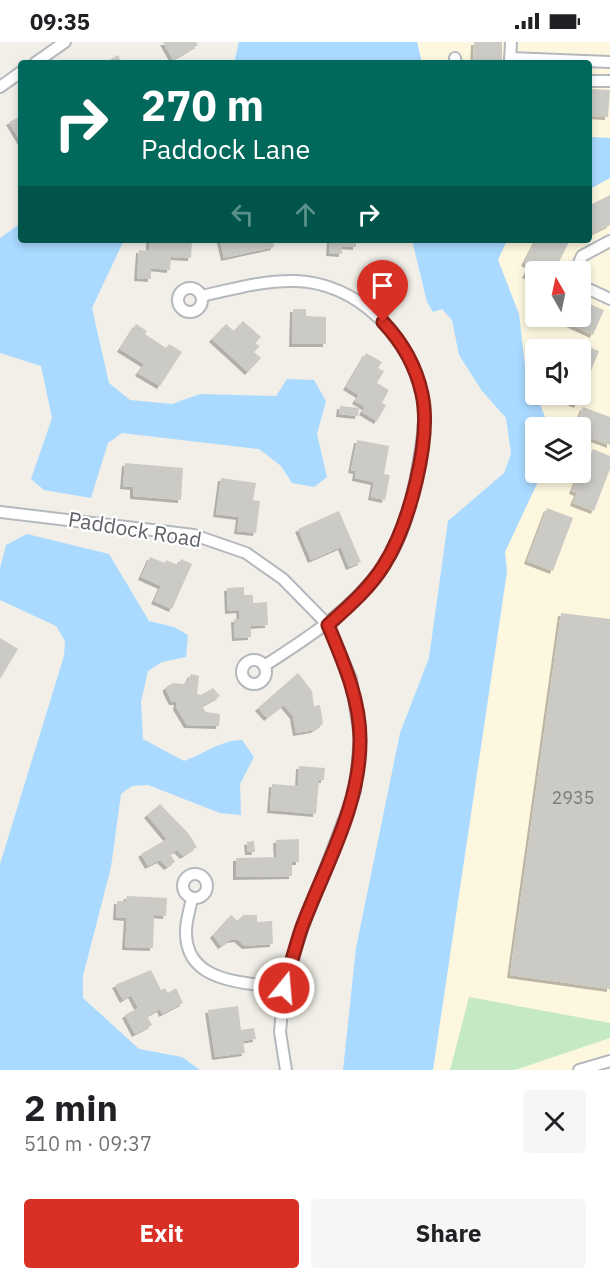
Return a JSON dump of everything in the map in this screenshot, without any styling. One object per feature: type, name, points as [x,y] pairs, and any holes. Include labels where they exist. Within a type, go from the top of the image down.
[{"type":"street","points":[[39,60],[65,42]]},
{"type":"street","points":[[510,60],[511,42]]},
{"type":"street","points":[[592,62],[610,62]]},
{"type":"street","points":[[0,87],[18,74]]},
{"type":"street","points":[[592,81],[610,81]]},
{"type":"street","points":[[580,261],[582,256],[610,241]]},
{"type":"street","points":[[202,296],[260,283],[297,281],[341,292],[371,310],[395,334],[414,366],[423,396],[423,434],[410,512],[384,566],[353,603],[328,625],[264,666]]},
{"type":"street","points":[[591,290],[610,299]]},
{"type":"street","name":"Paddock Road","points":[[0,512],[40,514],[182,533],[246,553],[283,579],[328,625],[351,679],[360,738],[355,791],[302,929],[284,988],[280,1032],[286,1070]]},
{"type":"street","points":[[192,898],[186,931],[189,950],[199,968],[220,978],[284,988]]},
{"type":"street","points":[[579,1070],[610,1061]]},
{"type":"shaded area","points":[[417,42],[610,42],[610,138],[592,137],[592,60],[421,60]]},
{"type":"shaded area","points":[[610,178],[610,1070],[433,1070],[507,574],[505,552],[537,483],[591,483],[591,417],[545,417],[540,405],[591,405],[591,339],[525,339],[525,367],[519,314],[498,260],[506,243],[592,243],[592,188]]},
{"type":"green space","points":[[469,997],[610,1023],[610,1038],[515,1070],[450,1070]]},
{"type":"water","points":[[239,42],[417,42],[421,60],[235,60]]},
{"type":"water","points":[[592,137],[610,138],[610,178],[592,188]]},
{"type":"water","points":[[18,225],[18,243],[123,243],[92,308],[109,383],[130,400],[172,404],[200,394],[276,396],[287,379],[314,380],[326,401],[317,434],[327,477],[314,487],[292,483],[281,466],[259,449],[122,433],[108,443],[91,498],[44,490],[31,479],[52,418],[41,366],[0,353],[0,238]]},
{"type":"water","points":[[413,243],[506,243],[498,260],[519,314],[525,367],[525,405],[540,405],[545,417],[525,417],[525,483],[537,483],[505,552],[507,571],[433,1070],[343,1070],[356,948],[400,733],[429,658],[448,521],[504,473],[511,454],[506,418],[482,391],[459,355],[452,320],[442,309],[433,312],[427,302]]},
{"type":"water","points":[[27,534],[109,554],[149,621],[174,627],[188,635],[186,657],[162,662],[148,671],[141,702],[143,739],[184,761],[220,745],[242,740],[254,757],[240,784],[241,815],[220,813],[148,785],[132,786],[121,794],[111,867],[83,976],[83,998],[139,1049],[182,1057],[200,1070],[0,1070],[0,864],[64,656],[65,641],[56,626],[0,600],[0,568],[6,545]]},
{"type":"building","points":[[163,42],[196,42],[198,45],[173,60]]},
{"type":"building","points":[[474,42],[502,42],[502,60],[473,60]]},
{"type":"building","points":[[118,55],[120,60],[109,60]]},
{"type":"building","points":[[592,89],[610,90],[608,117],[592,116]]},
{"type":"building","points":[[18,118],[18,137],[9,122]]},
{"type":"building","points":[[610,195],[610,225],[592,234],[592,204]]},
{"type":"building","points":[[149,243],[192,243],[191,258],[171,257],[170,270],[151,268],[151,279],[137,278],[139,250],[149,251]]},
{"type":"building","points":[[221,243],[273,243],[274,247],[224,258]]},
{"type":"building","points":[[330,243],[356,243],[356,247],[342,246],[342,254],[329,253]]},
{"type":"building","points":[[534,243],[568,243],[560,261],[525,261]]},
{"type":"building","points":[[591,305],[604,310],[593,335],[576,327],[591,327]]},
{"type":"building","points":[[293,309],[306,309],[306,316],[326,317],[326,344],[292,344]]},
{"type":"building","points":[[243,321],[261,337],[255,343],[260,346],[254,352],[261,358],[248,372],[212,339],[226,324],[234,331]]},
{"type":"building","points":[[136,324],[147,331],[145,334],[166,348],[169,344],[182,352],[160,386],[138,373],[144,364],[120,349]]},
{"type":"building","points":[[591,348],[599,351],[591,371]]},
{"type":"building","points":[[366,353],[382,362],[378,368],[384,371],[377,383],[389,390],[382,403],[386,405],[377,421],[362,412],[365,407],[355,401],[359,395],[346,387]]},
{"type":"building","points":[[340,406],[359,408],[358,416],[339,414]]},
{"type":"building","points":[[583,407],[610,417],[610,445],[591,438],[591,417],[579,417]]},
{"type":"building","points":[[357,440],[389,446],[384,474],[390,475],[385,500],[371,497],[374,482],[355,478],[356,471],[351,470]]},
{"type":"building","points":[[593,449],[610,456],[610,469],[594,511],[573,503],[577,493],[572,491],[575,483],[591,483]]},
{"type":"building","points":[[125,463],[183,468],[181,500],[133,496],[133,487],[123,486]]},
{"type":"building","points":[[221,478],[256,483],[253,500],[260,501],[256,533],[237,531],[239,517],[216,514]]},
{"type":"building","points":[[547,508],[573,518],[553,571],[527,561]]},
{"type":"building","points":[[339,511],[361,562],[349,567],[341,547],[311,560],[298,529]]},
{"type":"building","points":[[150,557],[165,563],[166,560],[178,565],[181,559],[192,564],[172,609],[154,601],[161,586],[141,577]]},
{"type":"building","points":[[244,587],[244,595],[253,595],[253,603],[267,602],[268,625],[251,626],[251,637],[235,638],[234,619],[240,619],[239,610],[228,611],[227,588]]},
{"type":"building","points":[[561,613],[610,619],[610,989],[510,975]]},
{"type":"building","points":[[0,638],[18,649],[0,679]]},
{"type":"building","points":[[298,673],[312,691],[314,706],[320,705],[323,724],[314,730],[296,733],[293,716],[284,705],[267,718],[258,708]]},
{"type":"building","points":[[191,674],[199,676],[197,694],[201,695],[213,688],[220,696],[202,706],[206,712],[220,714],[219,726],[187,725],[176,707],[177,702],[172,702],[166,687],[173,683],[187,682]]},
{"type":"building","points":[[299,766],[325,768],[324,780],[319,780],[316,814],[270,810],[272,784],[298,786]]},
{"type":"building","points":[[160,804],[188,833],[197,847],[183,856],[177,850],[170,854],[175,862],[167,867],[160,860],[148,866],[141,854],[167,839],[147,815]]},
{"type":"building","points":[[299,839],[299,862],[292,862],[292,876],[236,877],[236,858],[277,857],[276,840]]},
{"type":"building","points":[[254,841],[255,852],[248,852],[247,842]]},
{"type":"building","points":[[127,896],[167,898],[166,916],[154,915],[153,948],[125,947],[127,918],[116,917],[117,901],[126,901]]},
{"type":"building","points":[[231,915],[238,921],[243,915],[257,915],[257,922],[272,921],[273,944],[245,946],[237,939],[230,940],[221,946],[213,935]]},
{"type":"building","points":[[151,970],[161,990],[165,988],[168,993],[176,988],[183,1003],[162,1014],[160,1009],[147,1016],[152,1025],[135,1034],[125,1015],[138,1008],[131,995],[123,1000],[115,985]]},
{"type":"building","points":[[238,1006],[241,1030],[254,1028],[256,1039],[243,1041],[245,1053],[215,1057],[208,1010]]},
{"type":"route","points":[[284,988],[302,929],[355,791],[360,738],[351,679],[328,625],[353,603],[384,566],[410,512],[423,434],[423,396],[414,366],[395,334],[383,322]]}]
